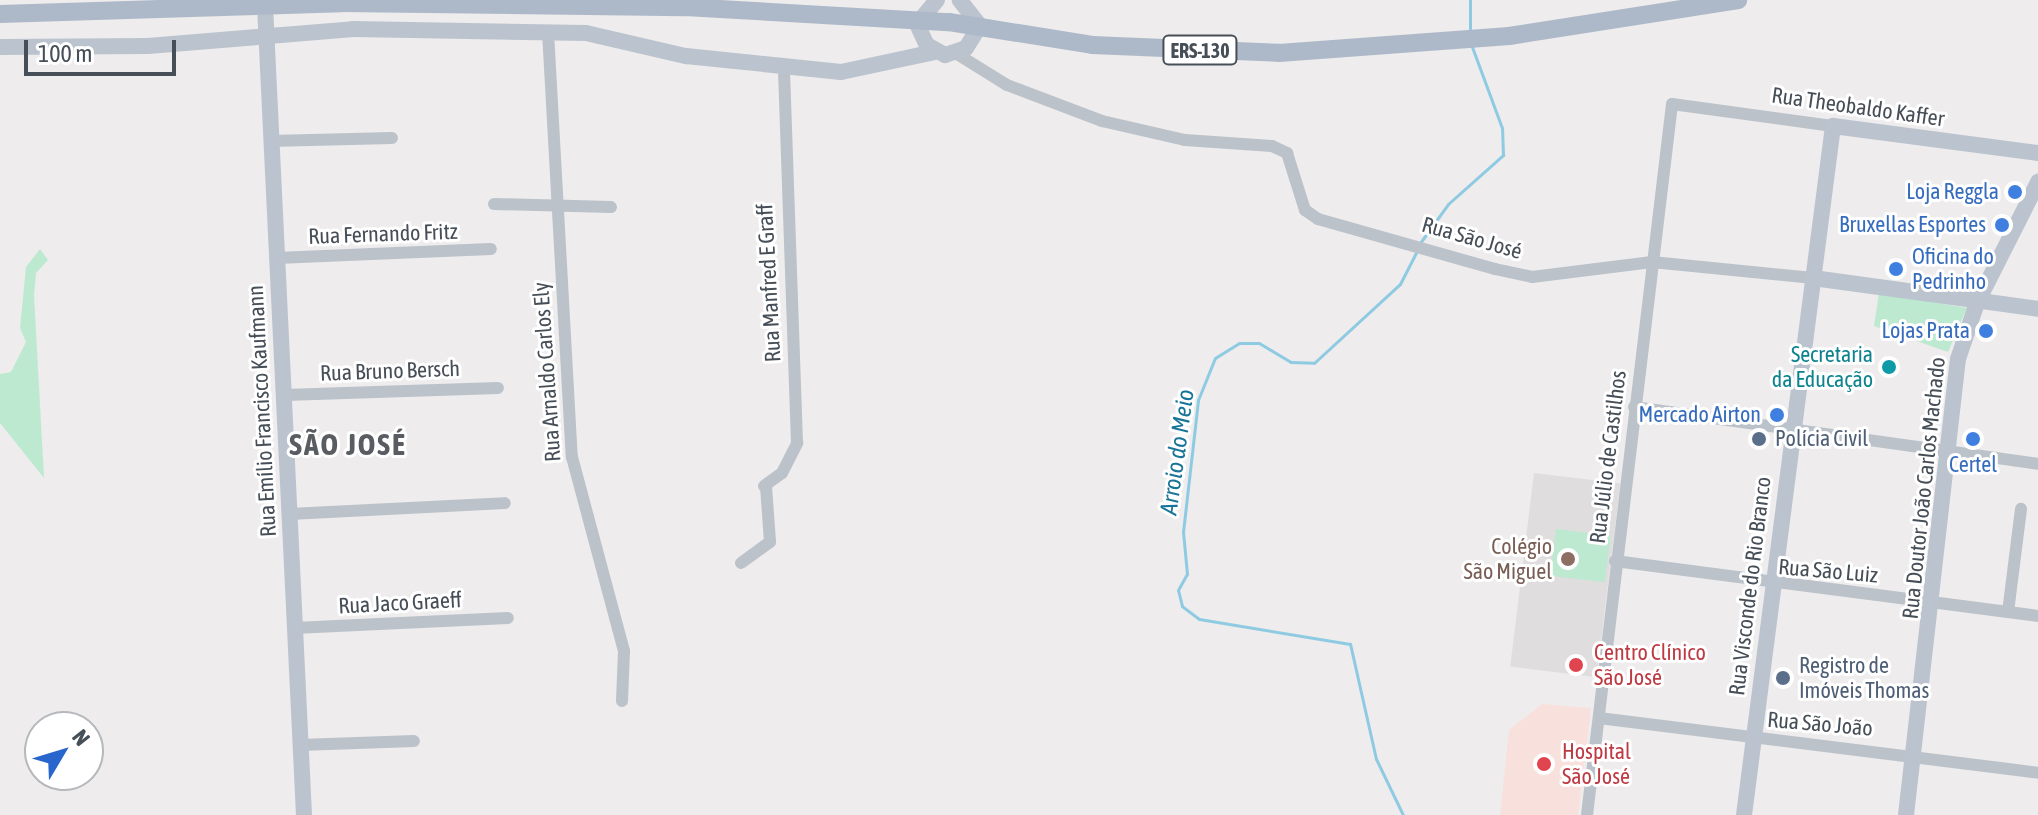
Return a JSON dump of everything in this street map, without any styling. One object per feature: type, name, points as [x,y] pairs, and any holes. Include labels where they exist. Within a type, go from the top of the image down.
[{"type":"main road","name":"ERS-130","points":[[0,14],[327,2],[685,7],[980,26],[1145,48],[1279,53],[1422,45],[1509,36],[1738,0]]},
{"type":"street","points":[[934,52],[917,24],[937,0]]},
{"type":"street","points":[[0,47],[148,46],[269,32],[548,32],[784,67],[841,72],[934,52],[957,54],[980,26],[960,0]]},
{"type":"street","name":"Rua Emílio Francisco Kaufmann","points":[[265,6],[269,32],[270,141],[304,815]]},
{"type":"street","name":"Rua Arnaldo Carlos Ely","points":[[548,32],[572,457],[624,651],[622,701]]},
{"type":"street","name":"Rua São José","points":[[957,54],[1007,85],[1102,121],[1185,140],[1272,146],[1287,153],[1305,210],[1532,277],[1652,262],[1813,278],[2038,309]]},
{"type":"street","name":"Rua Manfred E Graff","points":[[741,563],[770,542],[765,486],[797,443],[780,112],[784,67]]},
{"type":"street","name":"Rua Theobaldo Kaffer","points":[[1672,104],[2038,153]]},
{"type":"street","name":"Rua Júlio de Castilhos","points":[[1587,815],[1672,104]]},
{"type":"street","name":"Rua Visconde do Rio Branco","points":[[1744,815],[1833,126]]},
{"type":"street","points":[[270,141],[392,138]]},
{"type":"street","name":"Rua Doutor João Carlos Machado","points":[[1906,815],[1950,451],[1958,359],[1977,303],[2038,182]]},
{"type":"street","points":[[494,204],[611,207]]},
{"type":"street","name":"Rua Fernando Fritz","points":[[277,258],[491,249]]},
{"type":"street","name":"Rua Bruno Bersch","points":[[285,395],[498,388]]},
{"type":"street","points":[[1634,407],[1792,433],[2038,464]]},
{"type":"street","points":[[290,514],[505,503]]},
{"type":"street","points":[[2008,612],[2021,509]]},
{"type":"street","name":"Rua São Luiz","points":[[1615,561],[1772,586],[1933,600],[2038,616]]},
{"type":"street","name":"Rua Jaco Graeff","points":[[294,628],[508,618]]},
{"type":"street","name":"Rua São João","points":[[1599,718],[1752,739],[1915,753],[2038,773]]},
{"type":"street","points":[[300,745],[414,741]]},
{"type":"shaded area","name":"Colégio São Miguel","points":[[1534,473],[1620,484],[1597,677],[1510,667]]},
{"type":"shaded area","name":"Hospital São José","points":[[1542,704],[1591,708],[1578,815],[1500,815],[1509,730]]},
{"type":"green space","points":[[40,249],[48,260],[36,273],[34,295],[44,478],[0,423],[0,374],[11,372],[26,342],[20,328],[26,267]]},
{"type":"green space","points":[[1879,293],[1967,308],[1948,352],[1874,326]]},
{"type":"green space","points":[[1556,529],[1611,536],[1605,582],[1550,576]]},
{"type":"waterway","name":"Arroio do Meio","points":[[1470,0],[1470,32]]},
{"type":"waterway","name":"Arroio do Meio","points":[[1420,243],[1448,204],[1503,155],[1502,128],[1472,47]]},
{"type":"waterway","name":"Arroio do Meio","points":[[1403,815],[1376,759],[1350,644],[1199,619],[1182,606],[1178,590],[1187,574],[1183,532],[1198,400],[1215,358],[1239,343],[1259,343],[1291,362],[1314,363],[1400,284],[1417,250]]},
{"type":"place","name":"Loja Reggla","points":[[2015,192]]},
{"type":"place","name":"Bruxellas Esportes","points":[[2002,225]]},
{"type":"place","name":"Oficina do Pedrinho","points":[[1896,269]]},
{"type":"place","name":"Lojas Prata","points":[[1986,331]]},
{"type":"place","name":"Secretaria da Educação","points":[[1889,367]]},
{"type":"place","name":"Mercado Airton","points":[[1777,415]]},
{"type":"place","name":"Polícia Civil","points":[[1759,439]]},
{"type":"place","name":"Certel","points":[[1973,439]]},
{"type":"place","name":"Colégio São Miguel","points":[[1568,559]]},
{"type":"place","name":"Centro Clínico São José","points":[[1576,665]]},
{"type":"place","name":"Registro de Imóveis Thomas","points":[[1783,678]]},
{"type":"place","name":"Hospital São José","points":[[1544,764]]},
{"type":"district","name":"SÃO JOSÉ","points":[[348,444]]}]
